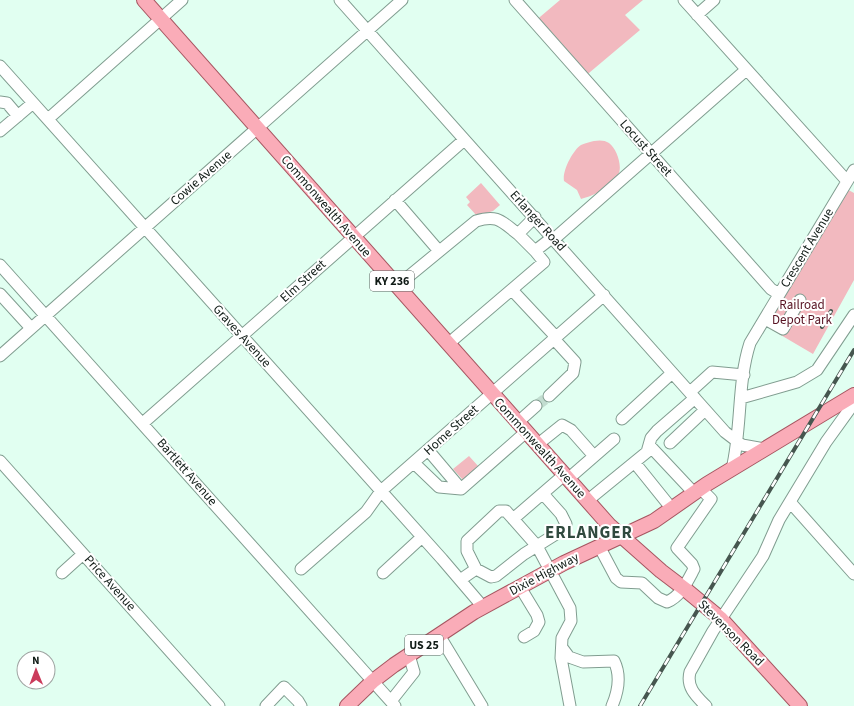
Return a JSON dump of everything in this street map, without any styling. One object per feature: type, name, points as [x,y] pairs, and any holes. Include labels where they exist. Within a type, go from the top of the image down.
[{"type":"main road","name":"Commonwealth Avenue","points":[[144,0],[537,445],[587,501],[621,536]]},
{"type":"main road","name":"Dixie Highway","points":[[347,706],[373,681],[409,655],[483,607],[551,570],[654,521],[732,469],[854,395]]},
{"type":"main road","name":"Stevenson Road","points":[[621,536],[661,571],[721,619],[800,706]]},
{"type":"street","points":[[48,119],[182,0]]},
{"type":"street","name":"Erlanger Road","points":[[340,0],[464,140],[554,238],[705,410],[736,442],[750,447],[764,449]]},
{"type":"street","name":"Cowie Avenue","points":[[0,356],[402,0]]},
{"type":"street","name":"Locust Street","points":[[515,0],[771,288],[779,294]]},
{"type":"street","points":[[684,0],[847,181]]},
{"type":"street","points":[[697,15],[714,0]]},
{"type":"street","name":"Graves Avenue","points":[[0,66],[483,607]]},
{"type":"street","points":[[535,251],[554,238],[746,70]]},
{"type":"street","points":[[0,102],[7,103],[18,116]]},
{"type":"street","points":[[0,131],[33,103]]},
{"type":"street","name":"Elm Street","points":[[143,423],[464,140]]},
{"type":"street","name":"Crescent Avenue","points":[[736,442],[744,375],[750,343],[854,170]]},
{"type":"street","points":[[395,200],[439,251]]},
{"type":"street","points":[[518,234],[535,217]]},
{"type":"street","points":[[397,286],[476,221],[484,218],[498,218],[518,234],[535,251],[544,262],[448,344]]},
{"type":"street","name":"Bartlett Avenue","points":[[0,265],[393,704]]},
{"type":"street","points":[[512,290],[575,362],[573,374],[549,396]]},
{"type":"street","points":[[0,294],[31,328]]},
{"type":"street","name":"Home Street","points":[[301,569],[366,512],[381,492],[604,295]]},
{"type":"street","points":[[765,318],[784,329],[800,300]]},
{"type":"street","points":[[741,398],[797,382],[818,370],[854,316]]},
{"type":"street","points":[[587,501],[647,452],[657,430],[692,395],[712,372],[744,375]]},
{"type":"street","points":[[622,419],[672,373]]},
{"type":"street","points":[[706,706],[691,689],[688,677],[721,619],[763,556],[779,520],[826,442],[854,404]]},
{"type":"street","points":[[461,489],[522,427],[536,406]]},
{"type":"street","points":[[664,448],[675,436],[705,410]]},
{"type":"street","points":[[537,445],[562,425],[571,430],[594,456]]},
{"type":"street","points":[[513,520],[614,439]]},
{"type":"street","points":[[732,469],[736,442]]},
{"type":"street","points":[[599,546],[616,578],[622,582],[642,583],[658,598],[667,602],[672,600],[684,588],[694,569],[692,564],[677,548],[711,499],[698,491],[664,448],[649,445]]},
{"type":"street","points":[[428,450],[461,489]]},
{"type":"street","name":"Price Avenue","points":[[0,461],[213,704]]},
{"type":"street","points":[[414,463],[439,487],[461,489]]},
{"type":"street","points":[[635,463],[672,509]]},
{"type":"street","points":[[544,495],[560,514],[566,524],[564,529],[537,546],[496,576],[491,576],[476,569],[467,551],[467,541],[499,511],[506,511],[537,546],[551,570],[572,614],[572,621],[562,638],[563,650],[561,658],[570,706]]},
{"type":"street","points":[[790,502],[854,574]]},
{"type":"street","points":[[383,574],[422,537]]},
{"type":"street","points":[[62,573],[83,554]]},
{"type":"street","points":[[460,580],[476,569]]},
{"type":"street","points":[[520,587],[537,615],[539,622],[534,631],[524,637]]},
{"type":"street","points":[[439,635],[479,705]]},
{"type":"street","points":[[563,650],[569,658],[583,662],[614,661],[618,670],[618,685],[612,706]]},
{"type":"street","points":[[393,704],[414,672],[409,655]]},
{"type":"street","points":[[266,706],[284,687],[301,706]]},
{"type":"green space","points":[[560,0],[643,0],[625,15],[640,30],[583,78],[534,22]]},
{"type":"green space","points":[[594,141],[604,141],[612,146],[617,154],[620,167],[619,172],[615,179],[607,187],[591,196],[581,199],[577,190],[564,181],[565,172],[575,151],[581,145]]},
{"type":"green space","points":[[481,183],[500,205],[493,211],[477,216],[467,205],[470,202],[466,197]]},
{"type":"green space","name":"Railroad Depot Park","points":[[843,187],[854,193],[854,280],[813,354],[762,324]]},
{"type":"green space","points":[[469,456],[479,467],[463,480],[453,469]]},
{"type":"tunnel","points":[[536,406],[549,396]]},
{"type":"railway","points":[[822,327],[831,311]]},
{"type":"railway","points":[[640,706],[854,350]]},
{"type":"district","name":"ERLANGER","points":[[589,533]]}]
